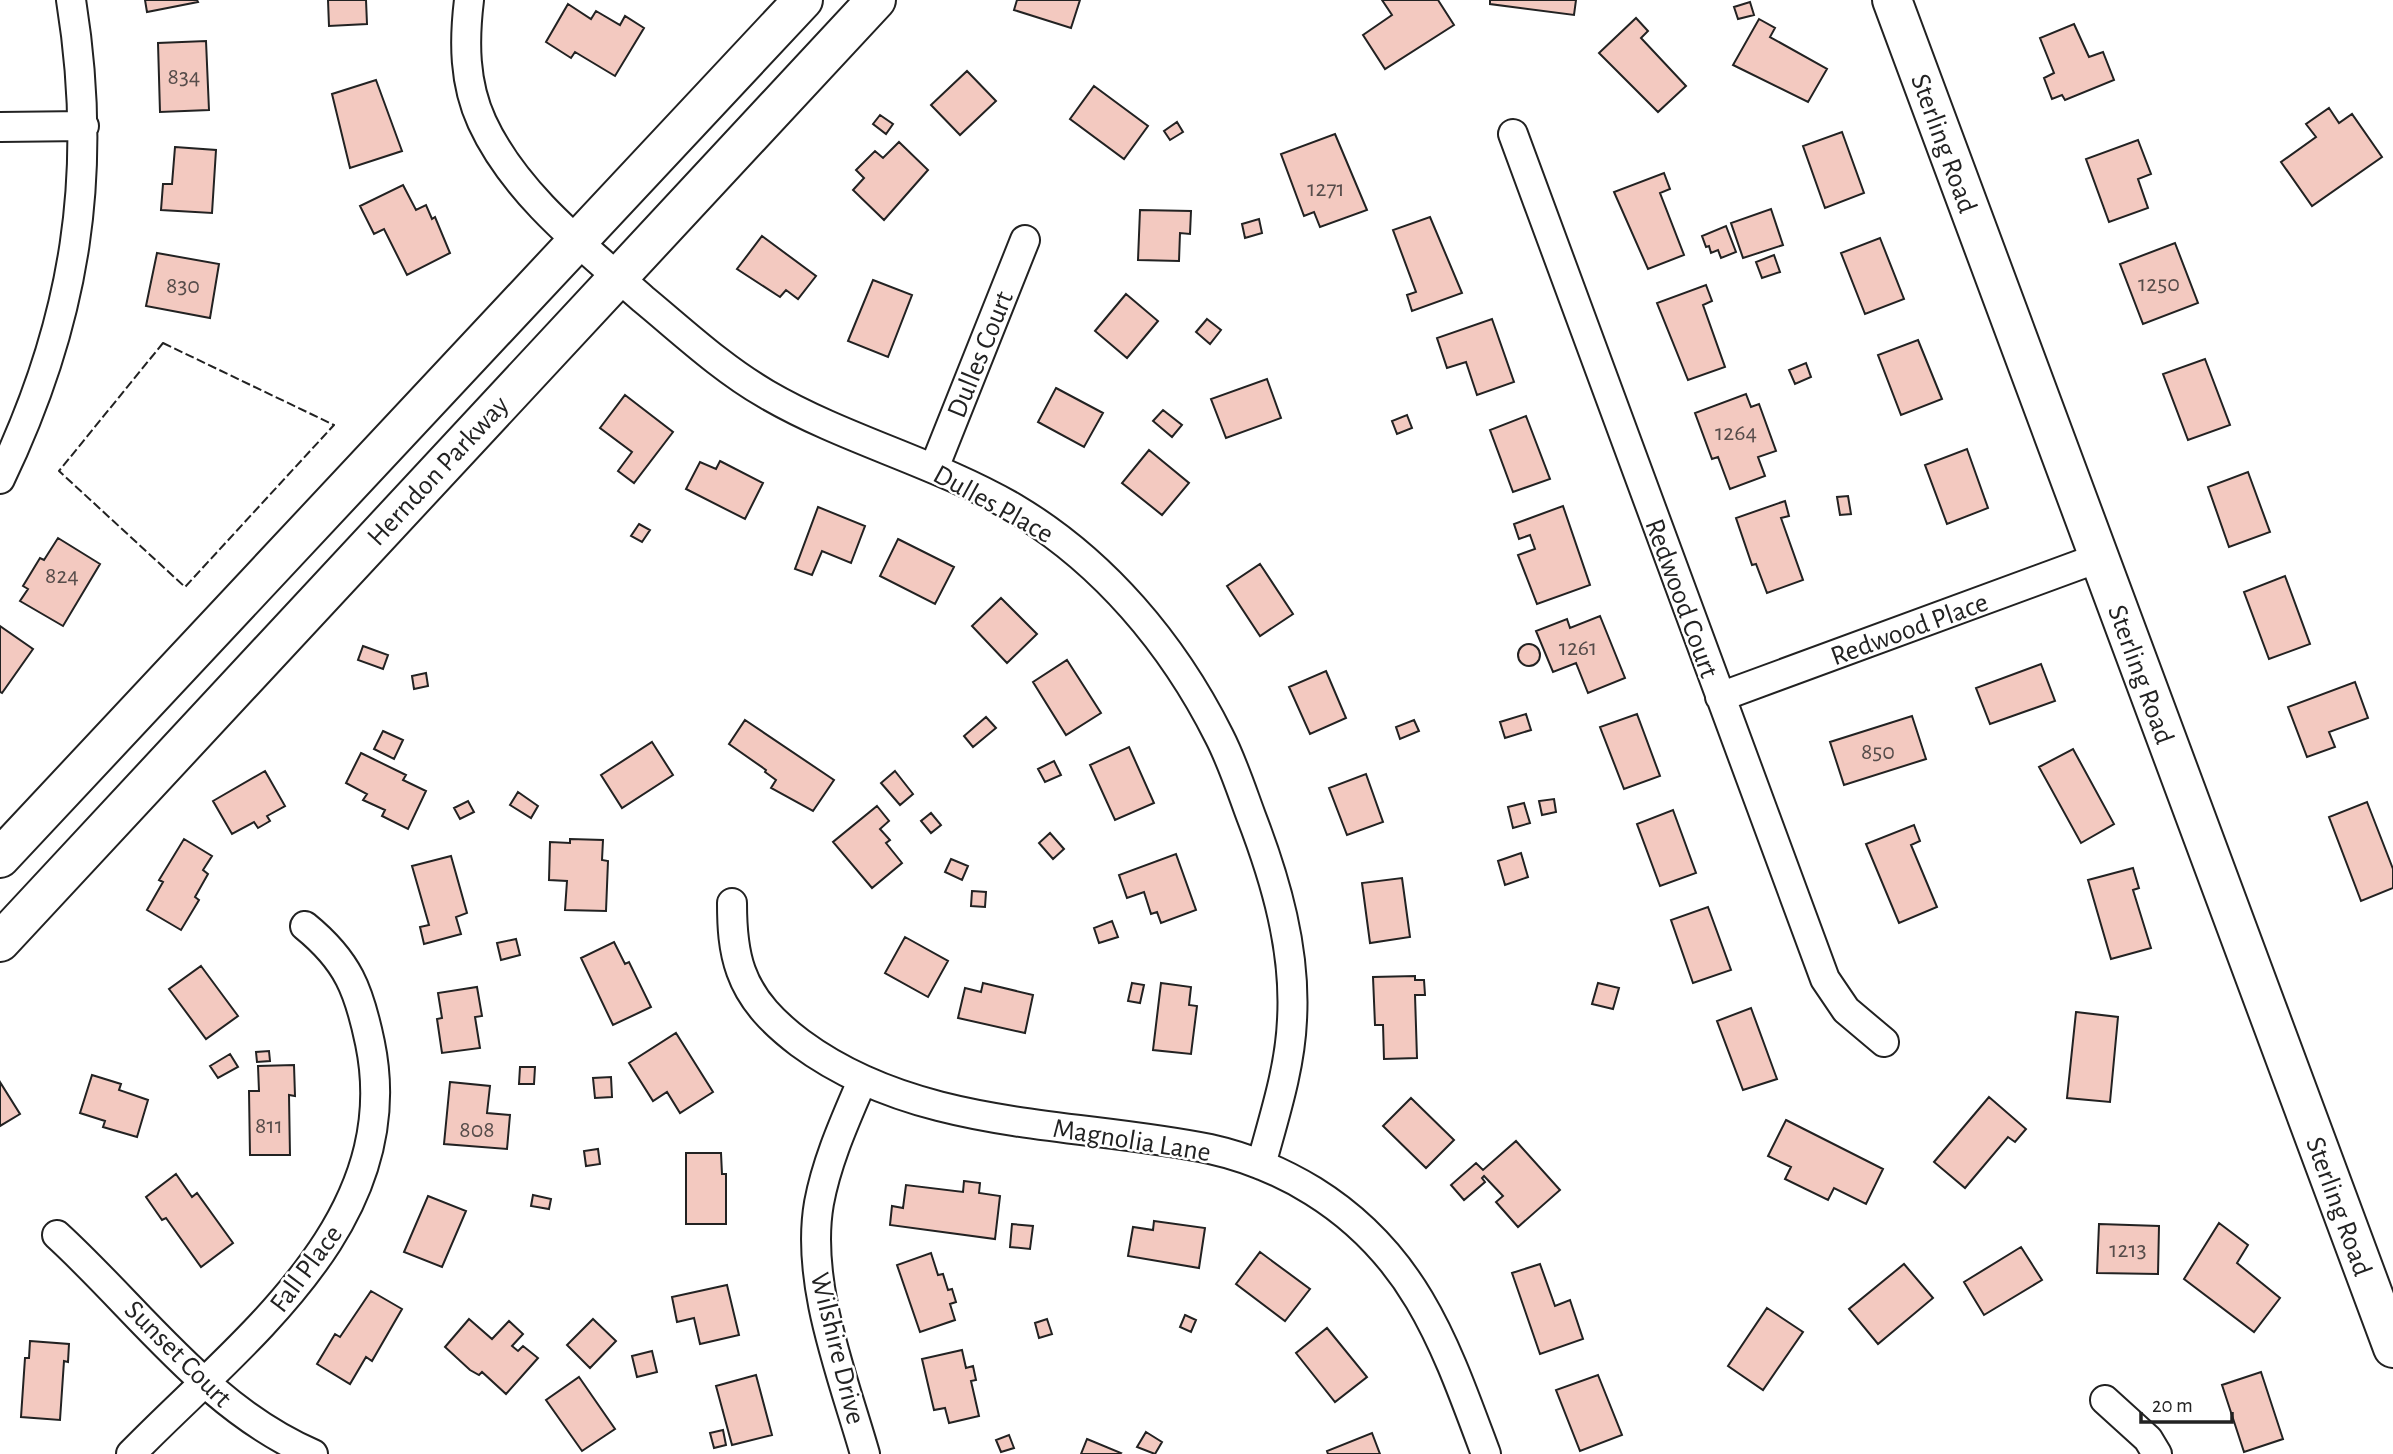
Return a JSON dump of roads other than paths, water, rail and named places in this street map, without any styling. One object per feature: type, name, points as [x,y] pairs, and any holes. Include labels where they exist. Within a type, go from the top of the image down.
[{"type":"main road","name":"Herndon Parkway","points":[[0,859],[803,0]]},
{"type":"main road","name":"Herndon Parkway","points":[[0,942],[876,0]]},
{"type":"main road","name":"Sterling Road","points":[[1892,0],[2393,1348]]},
{"type":"street","points":[[0,479],[47,371],[62,314],[76,242],[84,126],[80,53],[71,0]]},
{"type":"street","name":"Dulles Place","points":[[469,0],[465,38],[468,76],[479,118],[499,155],[524,187],[578,240],[710,356],[765,393],[817,420],[934,468],[1016,510],[1067,545],[1113,586],[1156,634],[1184,673],[1221,739],[1263,848],[1282,908],[1292,970],[1293,1019],[1287,1068],[1261,1164]]},
{"type":"street","points":[[0,127],[84,126]]},
{"type":"street","name":"Redwood Court","points":[[1513,134],[1825,979],[1846,1010],[1884,1042]]},
{"type":"street","name":"Dulles Court","points":[[934,468],[1024,240]]},
{"type":"street","name":"Redwood Place","points":[[1720,697],[2098,558]]},
{"type":"street","name":"Magnolia Lane","points":[[732,904],[733,938],[741,971],[756,1001],[778,1027],[817,1056],[862,1081],[915,1101],[996,1118],[1211,1149],[1261,1164],[1312,1191],[1355,1222],[1393,1260],[1425,1304],[1448,1354],[1486,1454]]},
{"type":"street","name":"Fall Place","points":[[131,1454],[296,1289],[327,1247],[344,1215],[363,1166],[372,1130],[375,1094],[373,1057],[361,1000],[347,969],[326,943],[305,926]]},
{"type":"street","name":"Wilshire Drive","points":[[862,1081],[830,1159],[819,1204],[816,1247],[820,1287],[865,1454]]},
{"type":"street","name":"Sunset Court","points":[[57,1235],[107,1281],[203,1381],[243,1416],[288,1443],[313,1454]]},
{"type":"street","points":[[2105,1401],[2148,1439],[2157,1454]]}]
